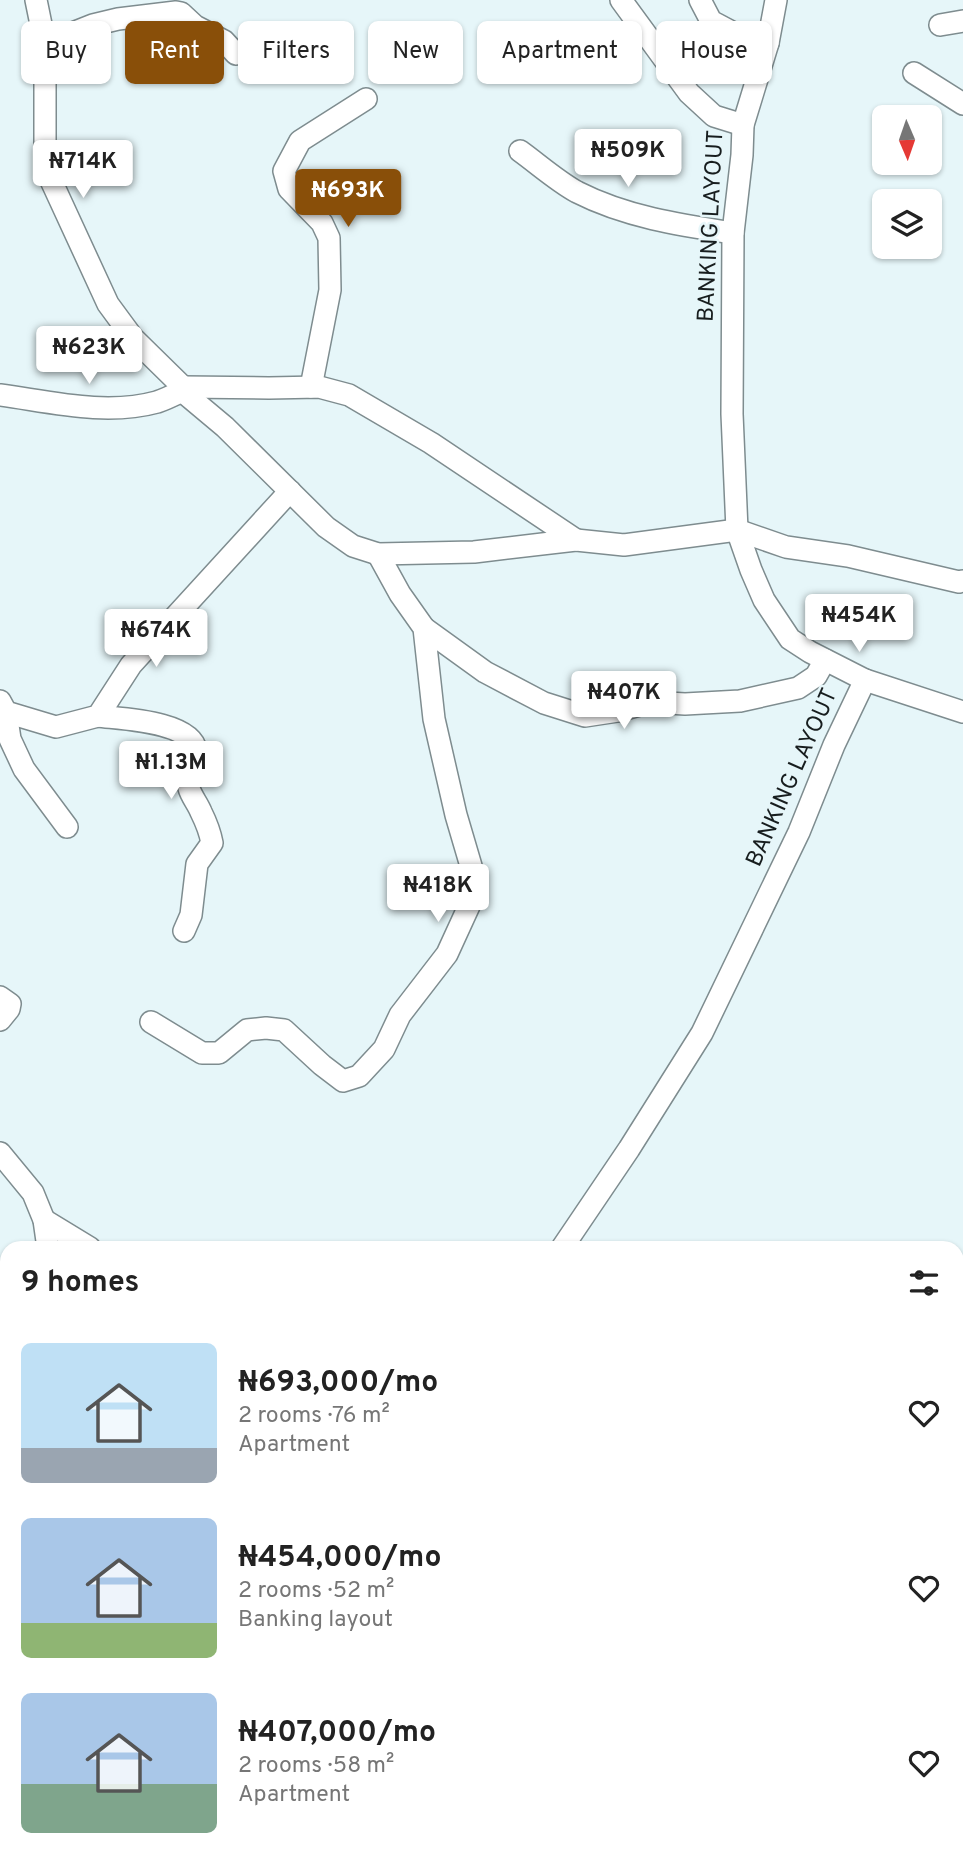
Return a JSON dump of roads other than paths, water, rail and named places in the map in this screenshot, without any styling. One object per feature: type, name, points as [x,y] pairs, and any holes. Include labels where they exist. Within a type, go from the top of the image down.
[{"type":"street","points":[[36,0],[40,21]]},
{"type":"street","points":[[621,0],[689,93],[714,116],[743,125]]},
{"type":"street","points":[[700,0],[711,21]]},
{"type":"street","name":"BANKING LAYOUT","points":[[772,22],[776,0]]},
{"type":"street","points":[[110,21],[181,13],[195,26],[224,41],[236,54]]},
{"type":"street","points":[[940,25],[963,21]]},
{"type":"street","points":[[914,74],[963,104]]},
{"type":"street","points":[[45,84],[45,158],[49,176],[108,304],[133,338],[182,389],[225,427],[326,527],[353,546],[378,554],[474,552],[576,540],[624,545],[737,530],[786,547],[848,556],[963,581]]},
{"type":"street","name":"BANKING LAYOUT","points":[[567,1241],[702,1033],[799,832],[834,745],[865,680],[790,639],[764,600],[737,530],[732,414],[733,233],[743,125],[756,84]]},
{"type":"street","points":[[311,387],[330,290],[329,238],[321,223],[289,189],[284,172],[300,141],[366,99]]},
{"type":"street","points":[[520,151],[575,190],[600,202],[659,221],[733,233]]},
{"type":"street","points":[[0,395],[103,408],[146,405],[161,401],[182,389],[319,387],[349,395],[431,443],[576,540]]},
{"type":"street","points":[[98,716],[131,665],[290,492]]},
{"type":"street","points":[[378,554],[400,594],[424,628],[485,672],[544,704],[585,716],[651,702],[685,704],[740,701],[798,688],[816,676],[825,660]]},
{"type":"street","points":[[151,1022],[202,1053],[219,1053],[247,1030],[284,1030],[343,1081],[359,1076],[384,1049],[400,1016],[447,954],[475,888],[434,719],[424,628]]},
{"type":"street","points":[[865,680],[963,712]]},
{"type":"street","points":[[3,706],[56,727],[98,716],[178,730],[191,738],[196,748],[196,757],[189,779],[190,791],[201,811],[212,843],[197,864],[191,915],[184,931]]},
{"type":"street","points":[[3,706],[10,739],[24,769],[68,827]]},
{"type":"street","points":[[0,997],[10,1004],[0,1020]]},
{"type":"street","points":[[0,1153],[33,1193],[44,1220],[47,1241]]},
{"type":"street","points":[[44,1220],[78,1241]]}]
